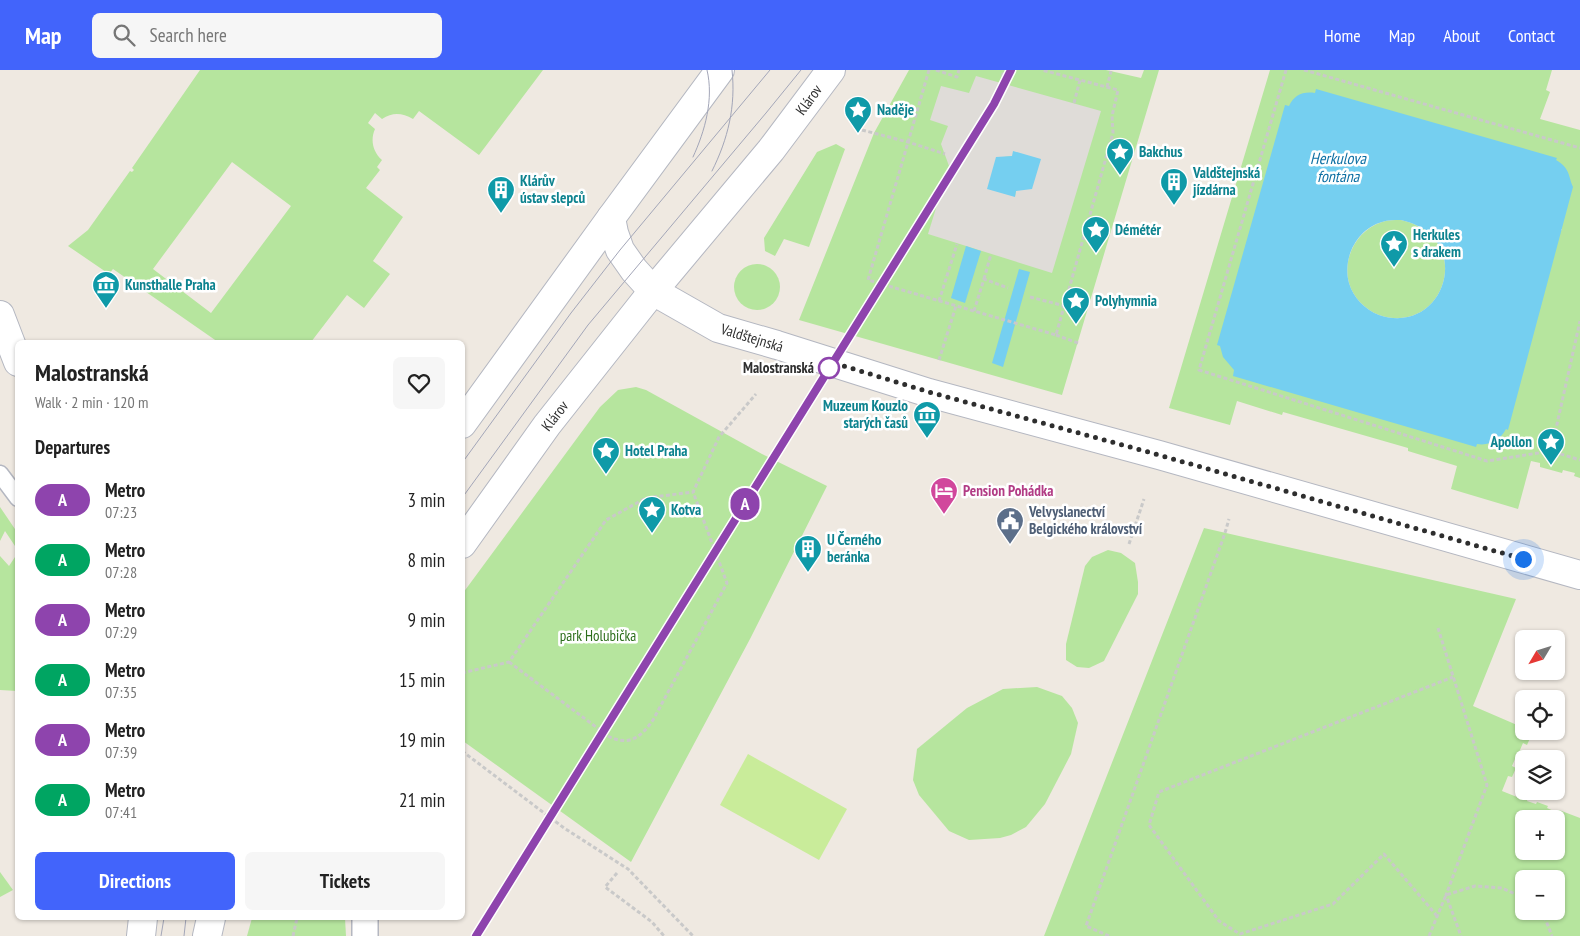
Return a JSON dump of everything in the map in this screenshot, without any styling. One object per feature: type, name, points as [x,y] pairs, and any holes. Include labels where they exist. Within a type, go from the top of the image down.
[{"type":"main road","points":[[465,420],[720,70]]},
{"type":"main road","name":"Klárov","points":[[465,540],[547,425],[653,291],[771,150],[830,70]]},
{"type":"main road","points":[[611,218],[620,250],[634,270],[653,291]]},
{"type":"main road","name":"Valdštejnská","points":[[653,291],[718,328],[929,392],[1159,455],[1580,575]]},
{"type":"main road","points":[[0,315],[15,354]]},
{"type":"main road","points":[[141,936],[143,920]]},
{"type":"main road","points":[[207,936],[211,920]]},
{"type":"street","points":[[365,920],[365,936]]},
{"type":"lane","points":[[0,474],[15,494]]},
{"type":"path","points":[[929,70],[868,280],[1078,343]]},
{"type":"path","points":[[936,70],[957,77],[959,70]]},
{"type":"path","points":[[1001,83],[1004,70]]},
{"type":"path","points":[[1042,70],[1118,90],[1112,116],[1114,133],[1056,335]]},
{"type":"path","points":[[1286,70],[1198,370],[1487,461],[1551,451],[1580,460]]},
{"type":"path","points":[[1304,70],[1580,148]]},
{"type":"path","points":[[1107,86],[1111,71]]},
{"type":"path","points":[[1074,103],[1080,80]]},
{"type":"path","points":[[862,130],[945,154]]},
{"type":"path","points":[[939,301],[957,244]]},
{"type":"path","points":[[974,311],[991,254]]},
{"type":"path","points":[[984,279],[1008,288]]},
{"type":"path","points":[[1030,297],[1065,306]]},
{"type":"path","points":[[938,365],[956,306]]},
{"type":"path","points":[[1551,451],[1580,321]]},
{"type":"path","points":[[1576,339],[1580,341]]},
{"type":"path","points":[[509,662],[616,741],[639,737],[653,720],[727,583],[693,492],[719,437],[756,394]]},
{"type":"path","points":[[465,672],[509,662],[606,520],[646,498],[693,492]]},
{"type":"path","points":[[1129,544],[1144,499]]},
{"type":"path","points":[[1109,936],[1086,926],[1225,533],[1228,519]]},
{"type":"path","points":[[1429,936],[1487,785],[1438,628]]},
{"type":"path","points":[[1437,916],[1384,854],[1333,904],[1240,934],[1219,921],[1149,825],[1159,792],[1453,677]]},
{"type":"path","points":[[465,753],[564,828],[628,869],[694,936]]},
{"type":"path","points":[[617,873],[605,887],[652,922],[664,936]]},
{"type":"path","points":[[1446,895],[1476,886],[1502,888],[1515,894]]},
{"type":"path","points":[[1446,895],[1461,936]]},
{"type":"path","points":[[293,936],[296,920]]},
{"type":"path","points":[[1546,920],[1552,936]]},
{"type":"green space","points":[[200,70],[543,70],[479,155],[419,111],[413,119],[398,114],[382,119],[375,113],[368,123],[375,129],[373,146],[382,160],[377,167],[380,170],[366,188],[403,217],[373,261],[390,274],[364,308],[347,295],[313,340],[215,340],[113,269],[109,274],[68,246],[88,230],[130,171],[134,170],[132,168]],"holes":[[[232,162],[291,206],[211,313],[153,269]]]},
{"type":"green space","points":[[909,70],[1106,70],[1141,78],[1144,70],[1159,70],[1062,395],[799,320],[874,133]]},
{"type":"green space","points":[[1270,70],[1552,70],[1546,90],[1550,92],[1540,119],[1580,130],[1580,478],[1574,476],[1575,473],[1563,470],[1562,473],[1540,467],[1540,463],[1531,461],[1518,509],[1451,489],[1457,466],[1408,451],[1408,448],[1283,412],[1282,415],[1237,401],[1230,425],[1169,408]],"holes":[[[1358,102],[1562,229],[1438,435],[1248,316]]]},
{"type":"green space","points":[[836,144],[845,149],[809,247],[784,239],[775,256],[765,251],[764,238],[817,152]]},
{"type":"green space","points":[[1401,220],[1425,230],[1439,245],[1445,263],[1443,282],[1435,299],[1421,312],[1402,318],[1379,315],[1364,306],[1353,293],[1347,274],[1350,255],[1365,231],[1382,222]]},
{"type":"green space","points":[[757,264],[770,268],[776,274],[780,287],[776,300],[770,306],[757,310],[744,306],[738,300],[734,287],[738,274],[744,268]]},
{"type":"green space","name":"park Holubička","points":[[636,387],[646,390],[762,454],[827,486],[750,639],[631,862],[465,742],[465,590],[600,407],[618,390]]},
{"type":"green space","points":[[0,507],[15,529],[15,546],[5,531],[0,541]]},
{"type":"green space","points":[[1204,528],[1516,599],[1473,706],[1515,724],[1515,740],[1529,740],[1527,745],[1523,743],[1520,750],[1515,750],[1515,759],[1512,766],[1515,768],[1515,770],[1512,777],[1508,776],[1502,791],[1515,796],[1515,800],[1527,800],[1536,804],[1537,802],[1548,806],[1547,808],[1551,810],[1515,810],[1515,860],[1565,860],[1565,812],[1580,818],[1580,936],[1044,936]]},
{"type":"green space","points":[[1108,550],[1121,553],[1135,563],[1138,594],[1104,661],[1089,668],[1077,667],[1066,660],[1066,644],[1085,566],[1092,557]]},
{"type":"green space","points":[[0,556],[9,566],[15,557],[15,691],[0,690]]},
{"type":"green space","points":[[1037,687],[1062,696],[1072,708],[1078,723],[1071,754],[1045,804],[1026,827],[1011,835],[1000,838],[969,840],[949,831],[919,795],[913,780],[917,749],[967,708],[1003,689]]},
{"type":"green space","points":[[748,754],[847,809],[819,860],[720,805]]},
{"type":"green space","points":[[0,872],[13,890],[0,897]]},
{"type":"green space","points":[[251,920],[345,920],[346,936],[247,936]]},
{"type":"shaded area","points":[[976,76],[1101,111],[1052,273],[928,234],[949,166],[941,144],[948,126],[930,120],[941,86],[969,93]],"holes":[[[1012,156],[1015,196],[996,158]]]},
{"type":"water","name":"Herkulova fontána","points":[[1316,89],[1557,158],[1556,160],[1568,172],[1573,187],[1508,430],[1506,429],[1494,441],[1486,444],[1477,444],[1476,447],[1233,376],[1234,370],[1223,357],[1220,346],[1217,345],[1285,105],[1289,106],[1293,99],[1299,95],[1315,93]],"holes":[[[1389,220],[1401,220],[1425,230],[1439,245],[1445,263],[1443,282],[1435,299],[1421,312],[1402,318],[1379,315],[1369,310],[1353,293],[1347,273],[1350,255],[1359,238],[1373,226]]]},
{"type":"water","points":[[1013,151],[1041,159],[1032,189],[1016,191],[1015,197],[987,189],[996,157],[1012,156]]},
{"type":"water","points":[[966,246],[981,251],[965,303],[951,298]]},
{"type":"water","points":[[1019,269],[1030,272],[1003,367],[992,363]]},
{"type":"tram line","points":[[693,157],[705,126],[709,103],[707,70]]},
{"type":"tram line","points":[[712,171],[730,122],[733,96],[732,70]]},
{"type":"tram line","points":[[465,459],[571,313],[620,250],[770,70]]},
{"type":"tram line","points":[[465,494],[588,325],[801,70]]},
{"type":"tram line","points":[[161,936],[164,920]]},
{"type":"tram line","points":[[184,936],[186,920]]},
{"type":"metro line","name":"A","points":[[476,936],[994,104],[1011,70]]},
{"type":"place","name":"Naděje","points":[[858,134]]},
{"type":"place","name":"Bakchus","points":[[1120,176]]},
{"type":"place","name":"Valdštejnská jízdárna","points":[[1174,206]]},
{"type":"place","name":"Klárův ústav slepců","points":[[501,214]]},
{"type":"place","name":"Démétér","points":[[1096,254]]},
{"type":"place","name":"Herkules s drakem","points":[[1394,268]]},
{"type":"place","name":"Kunsthalle Praha","points":[[106,309]]},
{"type":"place","name":"Polyhymnia","points":[[1076,325]]},
{"type":"place","name":"Malostranská","points":[[829,368]]},
{"type":"place","name":"Muzeum Kouzlo starých časů","points":[[927,439]]},
{"type":"place","name":"Apollon","points":[[1551,466]]},
{"type":"place","name":"Hotel Praha","points":[[606,475]]},
{"type":"place","name":"Pension Pohádka","points":[[944,515]]},
{"type":"place","name":"Kotva","points":[[652,534]]},
{"type":"place","name":"Velvyslanectví Belgického království","points":[[1010,545]]},
{"type":"place","name":"U Černého beránka","points":[[808,573]]},
{"type":"route","points":[[829,368],[834,363],[929,392],[1159,455],[1523,559]]}]
